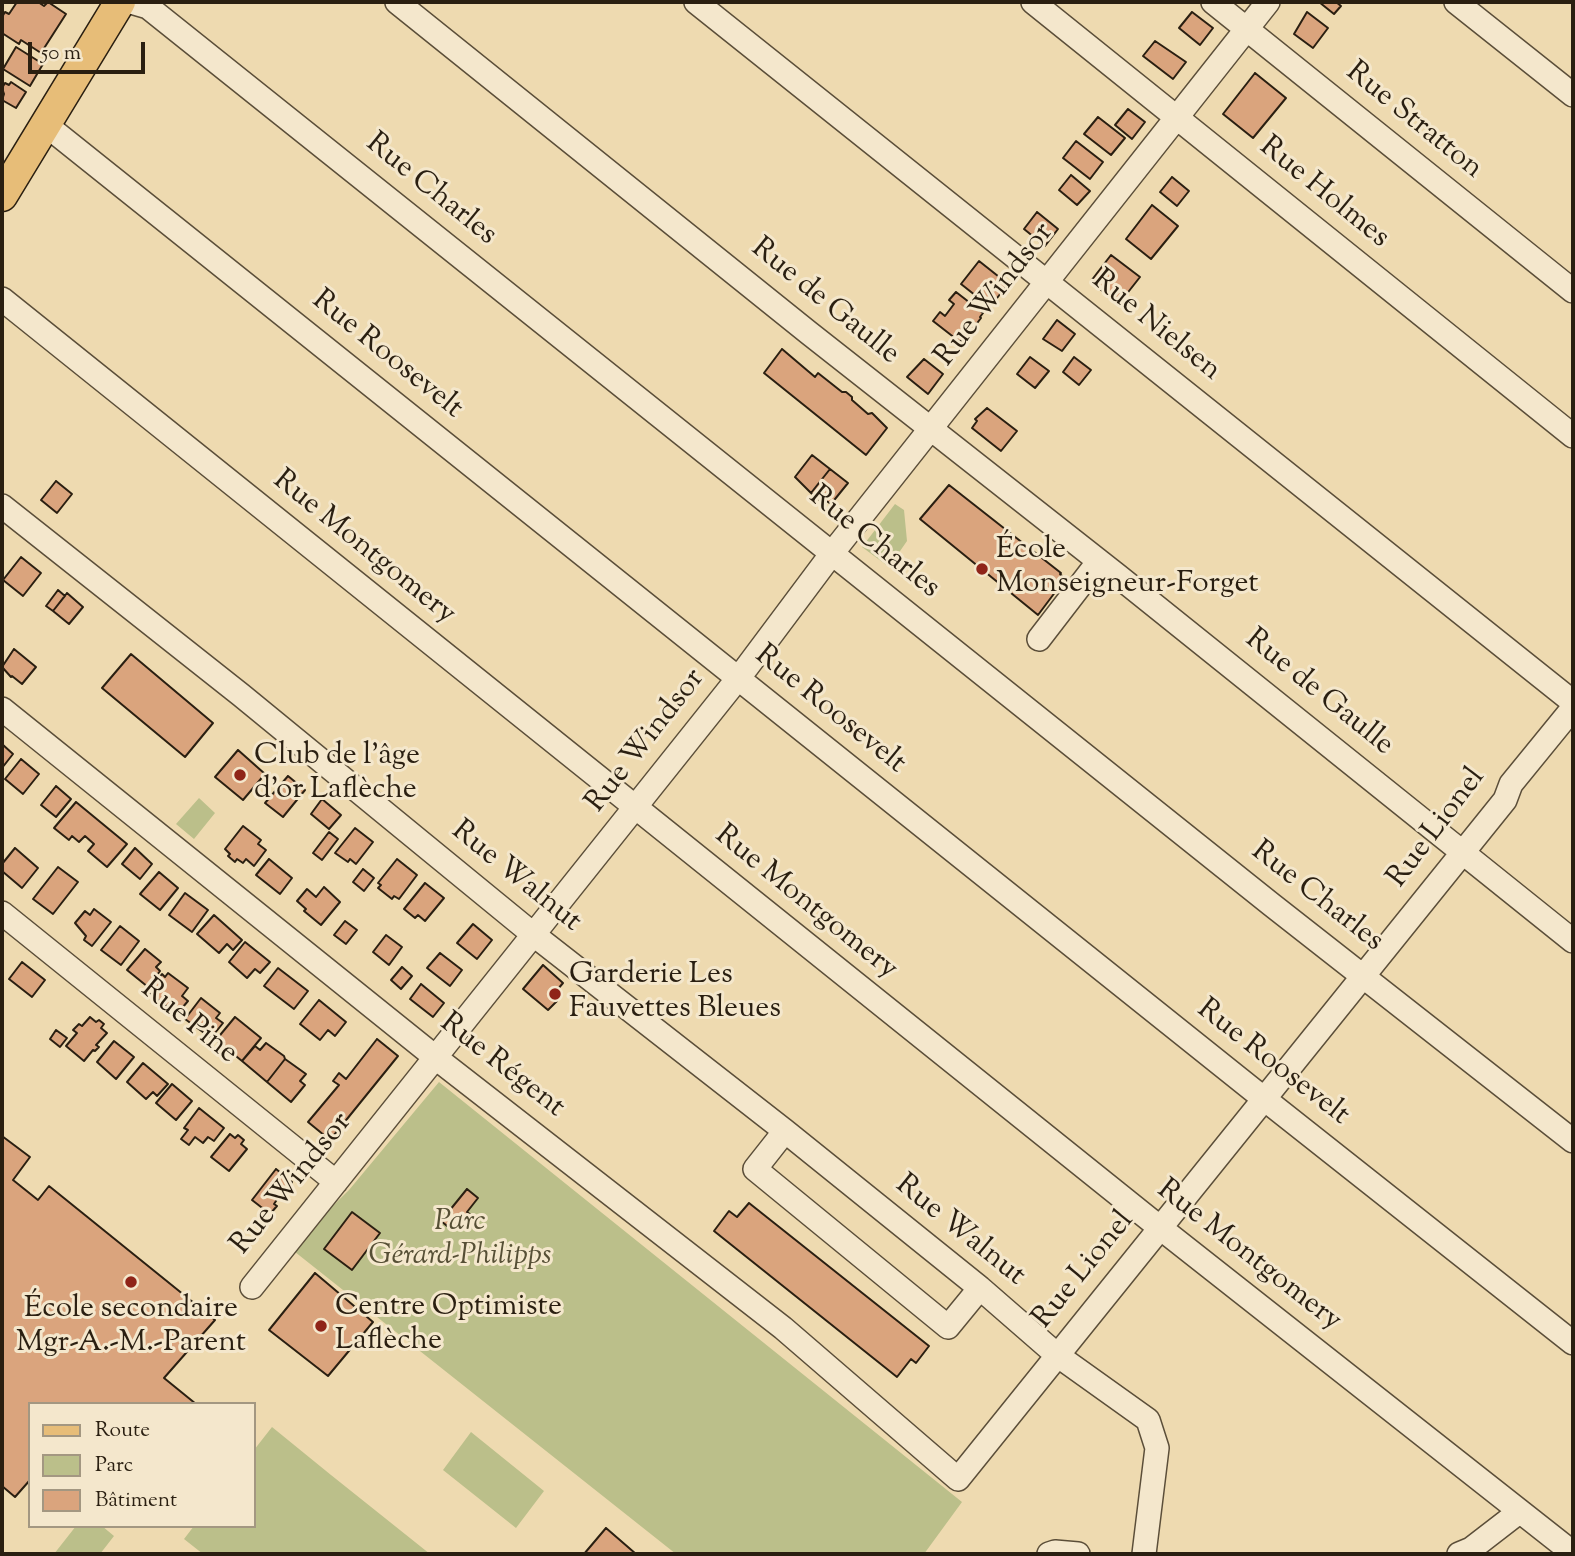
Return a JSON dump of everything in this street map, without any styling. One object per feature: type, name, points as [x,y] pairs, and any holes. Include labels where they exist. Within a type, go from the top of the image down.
[{"type":"main road","points":[[2,196],[120,2]]},
{"type":"street","name":"Rue Charles","points":[[131,2],[148,7],[1573,1141]]},
{"type":"street","name":"Rue de Gaulle","points":[[397,2],[1573,940]]},
{"type":"street","name":"Rue Nielsen","points":[[696,2],[1573,702]]},
{"type":"street","name":"Rue Holmes","points":[[1033,2],[1573,436]]},
{"type":"street","name":"Rue Stratton","points":[[1213,2],[1573,291]]},
{"type":"street","name":"Rue Windsor","points":[[252,1287],[738,678],[833,552],[1268,2]]},
{"type":"street","points":[[1456,2],[1573,95]]},
{"type":"street","name":"Rue Roosevelt","points":[[47,125],[1573,1343]]},
{"type":"street","name":"Rue Montgomery","points":[[2,299],[1160,1228],[1573,1553]]},
{"type":"street","name":"Rue Walnut","points":[[2,506],[241,695],[534,934],[785,1131],[980,1288],[1057,1355],[1148,1420],[1157,1448],[1144,1554]]},
{"type":"street","points":[[1039,639],[1099,561]]},
{"type":"street","name":"Rue Régent","points":[[2,709],[436,1057],[783,1328],[958,1479]]},
{"type":"street","name":"Rue Lionel","points":[[958,1479],[1505,800],[1511,784],[1573,709]]},
{"type":"street","name":"Rue Pine","points":[[2,913],[336,1182]]},
{"type":"street","points":[[785,1131],[755,1168],[908,1295],[948,1327],[980,1288]]},
{"type":"street","points":[[1459,1554],[1471,1549],[1519,1512]]},
{"type":"street","points":[[1049,1554],[1077,1554]]},
{"type":"green space","points":[[895,504],[904,510],[907,541],[889,567],[862,547]]},
{"type":"green space","points":[[199,798],[215,813],[194,839],[176,824]]},
{"type":"green space","name":"Parc Gérard-Philipps","points":[[439,1082],[962,1502],[924,1554],[676,1554],[290,1248],[349,1190]]},
{"type":"green space","points":[[272,1427],[430,1554],[203,1554],[184,1539],[192,1528],[256,1528],[256,1447]]},
{"type":"green space","points":[[471,1432],[544,1491],[516,1528],[443,1470]]},
{"type":"green space","points":[[74,1528],[104,1528],[114,1536],[100,1554],[54,1554]]},
{"type":"building","points":[[17,2],[38,2],[44,6],[48,2],[66,14],[41,53],[21,40],[19,44],[2,33],[2,17],[5,12],[9,14]]},
{"type":"building","points":[[1319,2],[1336,2],[1341,6],[1334,14]]},
{"type":"building","points":[[1192,12],[1213,28],[1200,45],[1179,28]]},
{"type":"building","points":[[1307,12],[1328,28],[1313,48],[1294,34]]},
{"type":"building","points":[[1155,41],[1186,62],[1173,79],[1143,56]]},
{"type":"building","points":[[16,47],[43,64],[30,86],[3,69]]},
{"type":"building","points":[[1255,73],[1286,98],[1253,138],[1223,114]]},
{"type":"building","points":[[11,82],[26,92],[16,108],[2,100],[2,88],[5,83],[9,85]]},
{"type":"building","points":[[1128,109],[1145,122],[1132,139],[1115,125]]},
{"type":"building","points":[[1098,117],[1125,138],[1111,155],[1084,134]]},
{"type":"building","points":[[1076,141],[1103,162],[1090,179],[1063,158]]},
{"type":"building","points":[[1071,175],[1090,191],[1077,205],[1059,190]]},
{"type":"building","points":[[1172,177],[1189,191],[1177,206],[1160,192]]},
{"type":"building","points":[[1152,205],[1178,226],[1151,259],[1126,239]]},
{"type":"building","points":[[1037,212],[1058,229],[1045,246],[1024,229]]},
{"type":"building","points":[[1111,255],[1140,277],[1118,305],[1091,281]]},
{"type":"building","points":[[979,261],[1008,284],[990,307],[961,284]]},
{"type":"building","points":[[956,292],[983,313],[960,342],[933,321],[940,312],[945,316],[954,304],[949,300]]},
{"type":"building","points":[[1057,320],[1075,334],[1062,351],[1043,339]]},
{"type":"building","points":[[782,349],[815,377],[818,373],[842,392],[846,392],[887,428],[866,455],[764,373]]},
{"type":"building","points":[[1030,357],[1049,371],[1035,388],[1017,374]]},
{"type":"building","points":[[1074,357],[1091,370],[1079,385],[1063,372]]},
{"type":"building","points":[[924,359],[943,374],[928,394],[907,377]]},
{"type":"building","points":[[987,408],[1017,431],[1001,451],[972,428],[977,421],[975,419]]},
{"type":"building","points":[[812,455],[830,469],[811,493],[795,477]]},
{"type":"building","points":[[830,469],[848,483],[831,504],[825,500],[823,503],[811,493]]},
{"type":"building","points":[[56,481],[72,494],[57,513],[41,500]]},
{"type":"building","points":[[949,485],[1061,573],[1065,579],[1038,615],[920,519]]},
{"type":"building","points":[[21,557],[41,573],[23,596],[3,580]]},
{"type":"building","points":[[58,590],[65,596],[53,611],[46,606]]},
{"type":"building","points":[[67,593],[83,607],[69,624],[53,611]]},
{"type":"building","points":[[14,649],[36,667],[22,684],[2,667]]},
{"type":"building","points":[[131,654],[213,723],[185,757],[102,688]]},
{"type":"building","points":[[2,744],[13,754],[2,768]]},
{"type":"building","name":"Club de l'âge d'or Laflèche","points":[[238,750],[265,774],[243,800],[215,777]]},
{"type":"building","points":[[21,759],[39,774],[23,794],[5,779]]},
{"type":"building","points":[[288,776],[305,790],[283,817],[265,803]]},
{"type":"building","points":[[56,786],[71,799],[56,817],[41,805]]},
{"type":"building","points":[[322,799],[341,815],[329,829],[311,814]]},
{"type":"building","points":[[76,802],[127,844],[107,867],[88,851],[94,844],[85,836],[79,842],[72,836],[69,840],[54,828]]},
{"type":"building","points":[[243,826],[261,840],[258,844],[266,850],[254,866],[246,859],[243,863],[237,859],[235,862],[225,849]]},
{"type":"building","points":[[355,828],[373,842],[356,864],[335,853]]},
{"type":"building","points":[[329,832],[338,839],[322,860],[313,853]]},
{"type":"building","points":[[15,848],[38,868],[22,888],[2,871],[2,864]]},
{"type":"building","points":[[135,848],[152,864],[140,879],[122,864]]},
{"type":"building","points":[[269,859],[292,878],[280,894],[256,875]]},
{"type":"building","points":[[397,859],[417,875],[399,899],[394,896],[392,899],[378,888],[381,885],[378,883]]},
{"type":"building","points":[[58,867],[78,882],[53,914],[33,899]]},
{"type":"building","points":[[363,869],[374,878],[364,891],[353,882]]},
{"type":"building","points":[[159,872],[178,888],[160,910],[140,894]]},
{"type":"building","points":[[425,883],[444,898],[425,921],[418,915],[415,918],[404,909]]},
{"type":"building","points":[[324,887],[340,902],[321,925],[304,911],[306,909],[297,901],[307,889],[316,897]]},
{"type":"building","points":[[185,893],[208,910],[192,932],[169,915]]},
{"type":"building","points":[[94,909],[111,922],[92,946],[84,940],[86,936],[75,923],[85,911],[90,915]]},
{"type":"building","points":[[214,915],[242,940],[233,950],[227,944],[219,953],[197,934]]},
{"type":"building","points":[[345,921],[357,930],[346,944],[334,935]]},
{"type":"building","points":[[473,924],[492,940],[477,959],[457,943]]},
{"type":"building","points":[[120,926],[139,941],[121,965],[101,950]]},
{"type":"building","points":[[386,935],[402,947],[389,965],[373,952]]},
{"type":"building","points":[[245,942],[270,962],[260,973],[255,969],[247,978],[229,962]]},
{"type":"building","points":[[145,949],[161,962],[156,967],[160,971],[148,987],[127,970]]},
{"type":"building","points":[[440,953],[462,970],[450,986],[427,968]]},
{"type":"building","points":[[22,962],[45,980],[32,997],[9,979]]},
{"type":"building","name":"Garderie Les Fauvettes Bleues","points":[[543,965],[563,983],[552,996],[557,1001],[548,1010],[523,989]]},
{"type":"building","points":[[402,967],[412,976],[401,989],[391,980]]},
{"type":"building","points":[[278,968],[308,991],[294,1009],[264,986]]},
{"type":"building","points":[[168,973],[188,988],[182,996],[188,1001],[177,1014],[148,992],[162,974],[165,977]]},
{"type":"building","points":[[421,984],[444,1003],[433,1017],[410,999]]},
{"type":"building","points":[[201,998],[220,1013],[216,1018],[223,1023],[211,1038],[185,1019]]},
{"type":"building","points":[[319,1000],[346,1022],[335,1036],[328,1030],[320,1040],[300,1024]]},
{"type":"building","points":[[90,1017],[104,1024],[101,1028],[107,1033],[96,1045],[99,1047],[84,1061],[66,1046],[77,1033],[73,1030],[79,1024],[82,1026]]},
{"type":"building","points":[[235,1017],[261,1038],[242,1061],[216,1040]]},
{"type":"building","points":[[56,1030],[67,1038],[60,1047],[50,1039]]},
{"type":"building","points":[[377,1039],[398,1056],[330,1140],[308,1122],[339,1085],[333,1081],[339,1073],[346,1079]]},
{"type":"building","points":[[114,1041],[134,1057],[116,1079],[97,1062]]},
{"type":"building","points":[[266,1043],[285,1059],[267,1082],[242,1061],[255,1046],[260,1050]]},
{"type":"building","points":[[285,1059],[306,1074],[300,1081],[305,1085],[291,1102],[267,1082]]},
{"type":"building","points":[[143,1063],[168,1084],[157,1096],[153,1092],[146,1099],[127,1082]]},
{"type":"building","points":[[172,1084],[192,1101],[176,1120],[156,1103]]},
{"type":"building","points":[[199,1108],[224,1128],[214,1141],[208,1137],[203,1143],[195,1137],[189,1145],[181,1139],[188,1130],[184,1128]]},
{"type":"building","points":[[230,1134],[235,1138],[238,1135],[244,1140],[241,1144],[247,1149],[229,1171],[211,1157]]},
{"type":"building","points":[[2,1136],[30,1157],[13,1180],[38,1200],[49,1186],[215,1320],[164,1378],[194,1402],[28,1402],[28,1482],[15,1497],[2,1486]]},
{"type":"building","points":[[276,1169],[292,1182],[282,1200],[278,1198],[274,1204],[277,1206],[270,1214],[252,1200]]},
{"type":"building","points":[[467,1189],[478,1198],[467,1212],[471,1215],[461,1227],[457,1224],[452,1230],[441,1221]]},
{"type":"building","points":[[749,1203],[929,1346],[916,1363],[911,1359],[897,1377],[714,1231],[729,1211],[737,1217]]},
{"type":"building","points":[[352,1212],[380,1233],[352,1270],[324,1249]]},
{"type":"building","name":"Centre Optimiste Laflèche","points":[[315,1273],[373,1322],[328,1376],[269,1330]]},
{"type":"building","points":[[606,1528],[636,1554],[584,1554]]},
{"type":"place","name":"École Monseigneur-Forget","points":[[982,569]]},
{"type":"place","name":"Club de l'âge d'or Laflèche","points":[[240,775]]},
{"type":"place","name":"Garderie Les Fauvettes Bleues","points":[[555,994]]},
{"type":"place","name":"École secondaire Mgr-A.-M.-Parent","points":[[131,1282]]},
{"type":"place","name":"Centre Optimiste Laflèche","points":[[321,1326]]}]
